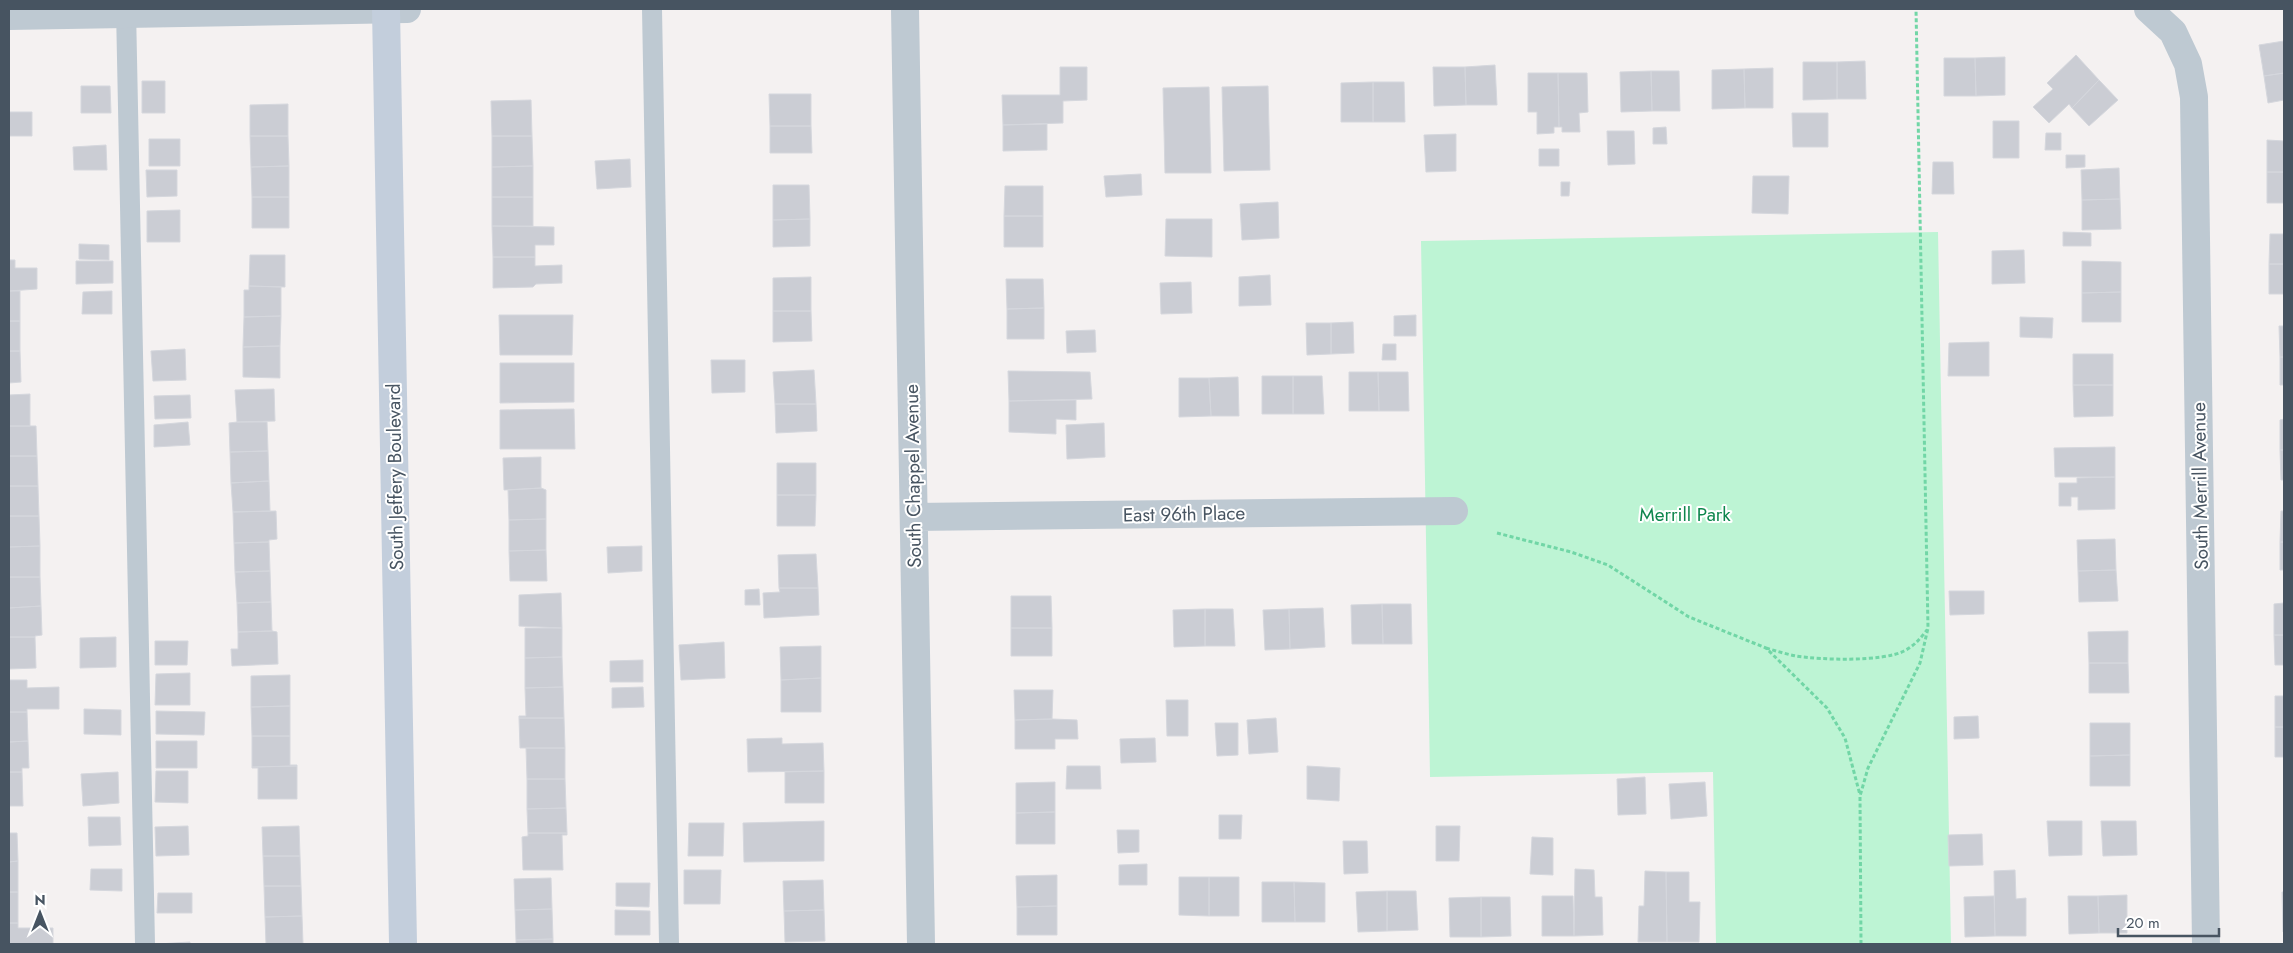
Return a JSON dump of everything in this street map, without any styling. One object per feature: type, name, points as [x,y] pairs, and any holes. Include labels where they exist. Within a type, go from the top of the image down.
[{"type":"main road","name":"South Jeffery Boulevard","points":[[386,9],[403,944]]},
{"type":"street","points":[[9,16],[126,11],[407,9]]},
{"type":"street","name":"South Chappel Avenue","points":[[905,9],[921,944]]},
{"type":"street","name":"South Merrill Avenue","points":[[2148,9],[2172,32],[2188,64],[2194,97],[2206,944]]},
{"type":"street","name":"East 96th Place","points":[[914,518],[1454,511]]},
{"type":"lane","points":[[652,9],[669,944]]},
{"type":"lane","points":[[126,11],[145,944]]},
{"type":"path","points":[[1860,796],[1868,768],[1920,663],[1928,628],[1916,9]]},
{"type":"path","points":[[1496,533],[1571,552],[1608,565],[1689,616],[1766,648],[1796,656],[1834,659],[1876,658],[1903,652],[1917,642],[1928,628]]},
{"type":"path","points":[[1766,648],[1827,708],[1845,738],[1860,796],[1861,944]]},
{"type":"green space","name":"Merrill Park","points":[[1938,232],[1951,944],[1716,944],[1713,772],[1430,777],[1421,241]]},
{"type":"building","points":[[2284,41],[2284,73],[2264,76],[2259,45]]},
{"type":"building","points":[[2076,55],[2099,80],[2072,108],[2069,104],[2049,123],[2033,107],[2053,89],[2047,83]]},
{"type":"building","points":[[2005,57],[2005,95],[1976,96],[1975,58]]},
{"type":"building","points":[[1944,58],[1975,58],[1976,96],[1944,96]]},
{"type":"building","points":[[1865,61],[1866,99],[1837,99],[1837,62]]},
{"type":"building","points":[[1803,62],[1837,62],[1837,99],[1803,100]]},
{"type":"building","points":[[1495,65],[1497,105],[1466,105],[1465,67]]},
{"type":"building","points":[[1060,67],[1087,67],[1087,100],[1063,101],[1063,123],[1003,125],[1002,95],[1060,95]]},
{"type":"building","points":[[1433,67],[1465,67],[1466,105],[1434,106]]},
{"type":"building","points":[[1773,68],[1773,108],[1745,108],[1744,69]]},
{"type":"building","points":[[1744,69],[1745,108],[1712,109],[1712,70]]},
{"type":"building","points":[[1651,71],[1652,111],[1621,112],[1620,72]]},
{"type":"building","points":[[1651,71],[1679,71],[1680,111],[1652,111]]},
{"type":"building","points":[[1528,73],[1558,73],[1559,127],[1554,127],[1554,133],[1537,134],[1537,112],[1528,112]]},
{"type":"building","points":[[1558,73],[1587,73],[1588,112],[1579,113],[1580,132],[1562,132],[1562,127],[1559,127]]},
{"type":"building","points":[[2284,73],[2284,100],[2268,103],[2264,76]]},
{"type":"building","points":[[2099,80],[2118,100],[2089,126],[2072,108]]},
{"type":"building","points":[[142,81],[165,81],[165,113],[142,113]]},
{"type":"building","points":[[1373,82],[1373,122],[1341,122],[1341,83]]},
{"type":"building","points":[[1373,82],[1404,82],[1405,122],[1373,122]]},
{"type":"building","points":[[81,86],[110,86],[111,113],[81,113]]},
{"type":"building","points":[[1268,86],[1270,170],[1224,171],[1222,87]]},
{"type":"building","points":[[1209,87],[1211,173],[1165,173],[1163,88]]},
{"type":"building","points":[[769,94],[811,94],[811,126],[770,126]]},
{"type":"building","points":[[531,100],[532,136],[492,136],[491,101]]},
{"type":"building","points":[[288,104],[288,136],[250,136],[250,105]]},
{"type":"building","points":[[9,112],[32,112],[32,136],[9,136]]},
{"type":"building","points":[[1792,113],[1828,113],[1828,147],[1793,147]]},
{"type":"building","points":[[1993,121],[2019,121],[2019,158],[1993,158]]},
{"type":"building","points":[[1047,124],[1047,150],[1003,151],[1003,125]]},
{"type":"building","points":[[770,126],[811,126],[812,153],[770,153]]},
{"type":"building","points":[[1666,127],[1667,144],[1653,144],[1653,128]]},
{"type":"building","points":[[1607,131],[1634,131],[1635,164],[1608,165]]},
{"type":"building","points":[[2046,133],[2061,133],[2061,150],[2045,150]]},
{"type":"building","points":[[1456,134],[1456,171],[1426,172],[1424,135]]},
{"type":"building","points":[[250,136],[288,136],[289,166],[251,167]]},
{"type":"building","points":[[492,136],[532,136],[533,166],[492,167]]},
{"type":"building","points":[[149,139],[180,139],[180,166],[149,166]]},
{"type":"building","points":[[2267,140],[2284,141],[2284,172],[2267,172]]},
{"type":"building","points":[[106,145],[107,170],[74,170],[73,147]]},
{"type":"building","points":[[1539,149],[1559,149],[1559,166],[1539,166]]},
{"type":"building","points":[[2066,155],[2085,155],[2085,167],[2066,168]]},
{"type":"building","points":[[630,159],[631,187],[597,189],[595,161]]},
{"type":"building","points":[[1933,162],[1953,162],[1954,194],[1932,194]]},
{"type":"building","points":[[289,166],[289,197],[252,197],[251,167]]},
{"type":"building","points":[[533,166],[533,197],[492,197],[492,167]]},
{"type":"building","points":[[2119,168],[2120,199],[2082,200],[2081,170]]},
{"type":"building","points":[[146,170],[177,170],[177,196],[147,197]]},
{"type":"building","points":[[2267,172],[2284,172],[2284,203],[2267,203]]},
{"type":"building","points":[[1141,174],[1142,195],[1106,197],[1104,176]]},
{"type":"building","points":[[1753,176],[1789,176],[1788,214],[1752,213]]},
{"type":"building","points":[[1561,182],[1570,182],[1569,196],[1561,196]]},
{"type":"building","points":[[773,185],[809,185],[810,219],[773,220]]},
{"type":"building","points":[[1005,186],[1043,186],[1043,216],[1004,216]]},
{"type":"building","points":[[252,197],[289,197],[289,228],[252,228]]},
{"type":"building","points":[[492,197],[533,197],[533,226],[492,226]]},
{"type":"building","points":[[2120,199],[2121,229],[2082,230],[2082,200]]},
{"type":"building","points":[[1278,202],[1279,238],[1242,240],[1240,204]]},
{"type":"building","points":[[180,210],[180,242],[147,242],[147,211]]},
{"type":"building","points":[[1004,216],[1043,216],[1043,247],[1004,247]]},
{"type":"building","points":[[810,219],[810,246],[773,247],[773,220]]},
{"type":"building","points":[[1166,219],[1212,219],[1212,257],[1165,256]]},
{"type":"building","points":[[492,226],[554,227],[554,245],[535,245],[535,257],[493,257]]},
{"type":"building","points":[[2063,232],[2091,233],[2091,246],[2063,246]]},
{"type":"building","points":[[2270,234],[2284,234],[2284,264],[2269,264]]},
{"type":"building","points":[[79,244],[109,245],[109,260],[79,259]]},
{"type":"building","points":[[2024,250],[2025,283],[1992,284],[1992,251]]},
{"type":"building","points":[[250,255],[285,255],[285,287],[249,286]]},
{"type":"building","points":[[493,257],[535,257],[535,266],[562,265],[562,283],[536,284],[533,287],[493,288]]},
{"type":"building","points":[[9,260],[15,260],[15,268],[37,268],[37,289],[9,291]]},
{"type":"building","points":[[76,261],[113,261],[113,283],[76,284]]},
{"type":"building","points":[[2082,261],[2121,262],[2121,292],[2082,293]]},
{"type":"building","points":[[2269,264],[2284,264],[2284,294],[2269,294]]},
{"type":"building","points":[[1270,275],[1271,305],[1239,306],[1239,277]]},
{"type":"building","points":[[811,277],[811,311],[773,311],[773,278]]},
{"type":"building","points":[[1006,279],[1043,279],[1044,308],[1007,309]]},
{"type":"building","points":[[1191,282],[1192,313],[1161,314],[1160,283]]},
{"type":"building","points":[[249,286],[281,287],[281,316],[244,317],[244,290],[249,290]]},
{"type":"building","points":[[9,291],[20,291],[20,321],[9,321]]},
{"type":"building","points":[[112,291],[112,314],[82,314],[83,292]]},
{"type":"building","points":[[2121,292],[2121,322],[2082,322],[2082,293]]},
{"type":"building","points":[[1044,308],[1044,339],[1007,339],[1007,309]]},
{"type":"building","points":[[773,311],[811,311],[812,341],[773,342]]},
{"type":"building","points":[[499,315],[573,315],[572,355],[500,355]]},
{"type":"building","points":[[1416,315],[1416,336],[1394,336],[1394,316]]},
{"type":"building","points":[[281,316],[280,346],[243,347],[244,317]]},
{"type":"building","points":[[2020,317],[2053,318],[2052,338],[2020,337]]},
{"type":"building","points":[[9,321],[20,321],[20,351],[9,351]]},
{"type":"building","points":[[1353,322],[1354,353],[1331,354],[1331,323]]},
{"type":"building","points":[[1306,323],[1331,323],[1331,354],[1307,355]]},
{"type":"building","points":[[2279,326],[2284,326],[2284,357],[2280,357]]},
{"type":"building","points":[[1095,330],[1096,352],[1067,353],[1066,331]]},
{"type":"building","points":[[1989,342],[1989,376],[1948,376],[1949,343]]},
{"type":"building","points":[[1383,344],[1396,344],[1396,360],[1382,360]]},
{"type":"building","points":[[280,346],[280,378],[243,377],[243,347]]},
{"type":"building","points":[[185,349],[186,380],[153,381],[151,351]]},
{"type":"building","points":[[9,351],[20,351],[21,382],[9,383]]},
{"type":"building","points":[[2073,354],[2113,354],[2113,385],[2073,385]]},
{"type":"building","points":[[2280,357],[2284,357],[2284,385],[2280,385]]},
{"type":"building","points":[[711,360],[745,360],[745,392],[712,393]]},
{"type":"building","points":[[500,363],[574,363],[574,402],[500,403]]},
{"type":"building","points":[[814,370],[816,404],[775,404],[773,372]]},
{"type":"building","points":[[1008,371],[1090,372],[1092,399],[1009,401]]},
{"type":"building","points":[[1349,372],[1378,372],[1379,411],[1349,411]]},
{"type":"building","points":[[1378,372],[1408,372],[1409,411],[1379,411]]},
{"type":"building","points":[[1262,376],[1293,376],[1293,414],[1262,414]]},
{"type":"building","points":[[1293,376],[1322,376],[1324,414],[1293,414]]},
{"type":"building","points":[[1238,377],[1239,416],[1211,416],[1209,378]]},
{"type":"building","points":[[1179,378],[1209,378],[1211,416],[1179,417]]},
{"type":"building","points":[[2073,385],[2113,385],[2113,416],[2074,417]]},
{"type":"building","points":[[274,389],[275,421],[237,422],[235,390]]},
{"type":"building","points":[[30,394],[30,426],[9,426],[9,395]]},
{"type":"building","points":[[190,395],[191,418],[155,419],[154,396]]},
{"type":"building","points":[[1076,400],[1076,420],[1056,419],[1056,434],[1009,432],[1009,401]]},
{"type":"building","points":[[775,404],[816,404],[817,431],[776,433]]},
{"type":"building","points":[[574,409],[575,449],[500,449],[500,410]]},
{"type":"building","points":[[2284,419],[2284,450],[2280,450],[2280,420]]},
{"type":"building","points":[[188,422],[190,445],[154,447],[154,425]]},
{"type":"building","points":[[267,422],[268,451],[230,452],[229,423]]},
{"type":"building","points":[[1104,423],[1105,457],[1067,459],[1066,425]]},
{"type":"building","points":[[9,426],[36,426],[37,456],[9,456]]},
{"type":"building","points":[[2115,447],[2115,477],[2055,477],[2054,448]]},
{"type":"building","points":[[2280,450],[2284,450],[2284,480],[2281,480]]},
{"type":"building","points":[[268,451],[269,481],[231,483],[230,452]]},
{"type":"building","points":[[9,456],[37,456],[38,486],[9,486]]},
{"type":"building","points":[[541,457],[541,488],[504,490],[503,458]]},
{"type":"building","points":[[777,463],[816,463],[816,495],[777,495]]},
{"type":"building","points":[[2115,477],[2115,509],[2078,510],[2078,497],[2071,497],[2071,506],[2059,506],[2059,483],[2077,483],[2077,478]]},
{"type":"building","points":[[269,481],[270,511],[233,512],[231,483]]},
{"type":"building","points":[[9,486],[38,486],[39,516],[9,516]]},
{"type":"building","points":[[541,488],[546,490],[546,519],[509,520],[508,490]]},
{"type":"building","points":[[777,495],[816,495],[815,526],[777,526]]},
{"type":"building","points":[[276,511],[277,539],[269,540],[269,542],[234,543],[233,512]]},
{"type":"building","points":[[2281,511],[2284,511],[2284,542],[2280,542]]},
{"type":"building","points":[[9,516],[39,516],[40,546],[9,547]]},
{"type":"building","points":[[546,519],[546,550],[509,551],[509,520]]},
{"type":"building","points":[[2115,539],[2116,570],[2078,571],[2077,540]]},
{"type":"building","points":[[269,542],[270,571],[235,572],[234,543]]},
{"type":"building","points":[[2280,542],[2284,542],[2284,570],[2280,570]]},
{"type":"building","points":[[40,546],[40,577],[9,577],[9,547]]},
{"type":"building","points":[[642,546],[642,571],[608,573],[607,547]]},
{"type":"building","points":[[546,550],[547,581],[510,581],[509,551]]},
{"type":"building","points":[[816,554],[818,588],[779,588],[778,555]]},
{"type":"building","points":[[2116,570],[2118,601],[2079,602],[2078,571]]},
{"type":"building","points":[[270,571],[271,602],[237,603],[235,572]]},
{"type":"building","points":[[9,577],[40,577],[41,606],[9,608]]},
{"type":"building","points":[[779,588],[818,588],[819,615],[764,618],[763,593],[780,592]]},
{"type":"building","points":[[759,589],[760,605],[745,605],[745,590]]},
{"type":"building","points":[[1949,591],[1984,591],[1984,614],[1950,615]]},
{"type":"building","points":[[561,593],[562,628],[519,626],[519,595]]},
{"type":"building","points":[[1011,596],[1051,596],[1052,628],[1011,628]]},
{"type":"building","points":[[271,602],[272,631],[238,632],[237,603]]},
{"type":"building","points":[[2284,603],[2284,635],[2274,635],[2274,604]]},
{"type":"building","points":[[1382,604],[1383,644],[1352,644],[1351,605]]},
{"type":"building","points":[[1382,604],[1411,604],[1412,644],[1383,644]]},
{"type":"building","points":[[41,606],[42,635],[35,637],[9,637],[9,608]]},
{"type":"building","points":[[1323,608],[1325,647],[1290,649],[1289,609]]},
{"type":"building","points":[[1205,609],[1205,646],[1174,647],[1173,610]]},
{"type":"building","points":[[1205,609],[1233,609],[1235,646],[1205,646]]},
{"type":"building","points":[[1289,609],[1290,649],[1265,650],[1263,610]]},
{"type":"building","points":[[525,628],[562,628],[562,657],[525,658]]},
{"type":"building","points":[[1011,628],[1052,628],[1052,656],[1011,656]]},
{"type":"building","points":[[2128,631],[2128,663],[2089,663],[2088,632]]},
{"type":"building","points":[[238,632],[277,632],[278,664],[232,666],[231,649],[238,649]]},
{"type":"building","points":[[2274,635],[2284,635],[2284,665],[2275,665]]},
{"type":"building","points":[[9,637],[35,637],[36,668],[9,669]]},
{"type":"building","points":[[116,637],[116,667],[80,668],[80,638]]},
{"type":"building","points":[[155,641],[188,641],[187,665],[155,665]]},
{"type":"building","points":[[724,642],[725,678],[681,680],[679,645]]},
{"type":"building","points":[[821,646],[821,678],[781,680],[780,647]]},
{"type":"building","points":[[562,657],[563,687],[525,688],[525,658]]},
{"type":"building","points":[[643,660],[643,682],[610,682],[610,661]]},
{"type":"building","points":[[2089,663],[2128,663],[2129,693],[2089,693]]},
{"type":"building","points":[[190,673],[190,705],[155,705],[156,674]]},
{"type":"building","points":[[290,675],[290,706],[251,707],[251,676]]},
{"type":"building","points":[[821,678],[821,712],[781,712],[781,680]]},
{"type":"building","points":[[9,680],[27,680],[27,688],[59,687],[59,709],[27,709],[27,712],[9,712]]},
{"type":"building","points":[[563,687],[564,718],[519,718],[519,716],[526,716],[525,688]]},
{"type":"building","points":[[643,687],[644,707],[612,708],[612,688]]},
{"type":"building","points":[[1014,690],[1053,690],[1052,719],[1015,720]]},
{"type":"building","points":[[2275,696],[2284,696],[2284,727],[2275,727]]},
{"type":"building","points":[[1166,700],[1188,700],[1188,736],[1167,736]]},
{"type":"building","points":[[290,706],[290,736],[252,736],[251,707]]},
{"type":"building","points":[[84,709],[121,710],[121,735],[84,734]]},
{"type":"building","points":[[156,711],[205,712],[204,735],[156,734]]},
{"type":"building","points":[[9,712],[27,712],[28,741],[9,742]]},
{"type":"building","points":[[1978,716],[1979,738],[1954,739],[1954,717]]},
{"type":"building","points":[[519,718],[564,718],[565,748],[520,748]]},
{"type":"building","points":[[1276,718],[1278,752],[1249,754],[1247,720]]},
{"type":"building","points":[[1015,720],[1077,720],[1078,739],[1055,739],[1055,749],[1015,749]]},
{"type":"building","points":[[1215,723],[1238,723],[1238,755],[1217,756]]},
{"type":"building","points":[[2090,723],[2130,723],[2130,755],[2090,756]]},
{"type":"building","points":[[2275,727],[2284,727],[2284,757],[2275,757]]},
{"type":"building","points":[[252,736],[290,736],[290,765],[297,766],[252,767]]},
{"type":"building","points":[[782,738],[782,744],[823,743],[824,771],[748,772],[747,739]]},
{"type":"building","points":[[1155,738],[1156,762],[1121,763],[1120,739]]},
{"type":"building","points":[[28,741],[29,768],[22,768],[22,772],[9,772],[9,742]]},
{"type":"building","points":[[156,741],[197,741],[197,768],[156,768]]},
{"type":"building","points":[[526,748],[565,748],[565,779],[527,779]]},
{"type":"building","points":[[2130,755],[2130,786],[2090,786],[2090,756]]},
{"type":"building","points":[[297,766],[297,799],[258,799],[258,768],[252,767]]},
{"type":"building","points":[[1067,766],[1100,766],[1101,789],[1066,789]]},
{"type":"building","points":[[1307,766],[1340,768],[1339,801],[1307,799]]},
{"type":"building","points":[[156,771],[188,771],[188,803],[155,802]]},
{"type":"building","points":[[824,771],[824,803],[785,803],[785,772]]},
{"type":"building","points":[[9,772],[22,772],[23,806],[9,806]]},
{"type":"building","points":[[118,772],[119,803],[83,806],[81,774]]},
{"type":"building","points":[[1645,777],[1646,814],[1618,815],[1617,779]]},
{"type":"building","points":[[527,779],[565,779],[566,808],[527,809]]},
{"type":"building","points":[[1055,782],[1055,812],[1016,813],[1016,783]]},
{"type":"building","points":[[1705,782],[1707,816],[1671,819],[1669,784]]},
{"type":"building","points":[[566,808],[567,833],[528,833],[527,809]]},
{"type":"building","points":[[1055,812],[1055,844],[1016,844],[1016,813]]},
{"type":"building","points":[[1219,815],[1242,815],[1241,839],[1219,839]]},
{"type":"building","points":[[88,817],[120,817],[121,845],[89,846]]},
{"type":"building","points":[[824,821],[824,861],[744,862],[743,823]]},
{"type":"building","points":[[2047,821],[2082,821],[2082,855],[2049,856]]},
{"type":"building","points":[[2101,821],[2136,821],[2137,855],[2103,856]]},
{"type":"building","points":[[689,823],[724,823],[723,856],[688,856]]},
{"type":"building","points":[[188,826],[189,855],[156,856],[155,827]]},
{"type":"building","points":[[299,826],[300,856],[263,856],[262,827]]},
{"type":"building","points":[[1436,826],[1460,826],[1459,861],[1436,861]]},
{"type":"building","points":[[1117,830],[1139,830],[1139,852],[1118,853]]},
{"type":"building","points":[[9,833],[17,833],[18,861],[9,862]]},
{"type":"building","points":[[528,833],[567,833],[567,835],[562,835],[563,870],[523,870],[522,837],[528,836]]},
{"type":"building","points":[[1982,834],[1983,865],[1949,866],[1948,835]]},
{"type":"building","points":[[1532,837],[1553,838],[1553,875],[1530,874]]},
{"type":"building","points":[[1343,841],[1367,841],[1368,873],[1344,874]]},
{"type":"building","points":[[263,856],[300,856],[301,886],[264,886]]},
{"type":"building","points":[[18,861],[18,892],[9,892],[9,862]]},
{"type":"building","points":[[1147,864],[1147,885],[1119,885],[1119,865]]},
{"type":"building","points":[[91,869],[122,869],[122,891],[90,890]]},
{"type":"building","points":[[1575,869],[1594,870],[1595,897],[1602,897],[1603,935],[1574,936]]},
{"type":"building","points":[[684,870],[721,870],[720,904],[684,904]]},
{"type":"building","points":[[2015,870],[2016,899],[2026,898],[2026,936],[1995,936],[1994,871]]},
{"type":"building","points":[[1645,871],[1666,872],[1667,942],[1638,942],[1639,906],[1644,906]]},
{"type":"building","points":[[1666,872],[1689,872],[1689,902],[1700,902],[1699,942],[1667,942]]},
{"type":"building","points":[[1057,875],[1057,906],[1017,907],[1016,876]]},
{"type":"building","points":[[1179,877],[1209,877],[1209,916],[1179,915]]},
{"type":"building","points":[[1209,877],[1239,877],[1239,916],[1209,916]]},
{"type":"building","points":[[551,878],[552,909],[515,910],[514,879]]},
{"type":"building","points":[[823,880],[824,910],[784,911],[783,881]]},
{"type":"building","points":[[1262,882],[1294,882],[1295,922],[1262,922]]},
{"type":"building","points":[[1294,882],[1325,883],[1325,922],[1295,922]]},
{"type":"building","points":[[616,883],[650,883],[649,907],[616,906]]},
{"type":"building","points":[[264,886],[301,886],[302,916],[265,917]]},
{"type":"building","points":[[1387,891],[1387,931],[1358,932],[1356,892]]},
{"type":"building","points":[[1387,891],[1416,891],[1418,930],[1387,931]]},
{"type":"building","points":[[9,892],[18,892],[18,923],[9,923]]},
{"type":"building","points":[[2282,892],[2284,892],[2284,932],[2283,932]]},
{"type":"building","points":[[158,893],[192,893],[192,913],[157,913]]},
{"type":"building","points":[[2127,895],[2127,933],[2099,933],[2098,896]]},
{"type":"building","points":[[1542,896],[1573,896],[1574,936],[1542,936]]},
{"type":"building","points":[[1994,896],[1995,936],[1965,937],[1964,897]]},
{"type":"building","points":[[2068,896],[2098,896],[2099,933],[2069,934]]},
{"type":"building","points":[[1481,897],[1481,937],[1450,937],[1449,898]]},
{"type":"building","points":[[1481,897],[1510,897],[1511,936],[1481,937]]},
{"type":"building","points":[[1057,906],[1057,935],[1017,935],[1017,907]]},
{"type":"building","points":[[552,909],[553,939],[516,940],[515,910]]},
{"type":"building","points":[[615,910],[650,911],[650,935],[615,935]]},
{"type":"building","points":[[824,910],[825,941],[785,942],[784,911]]},
{"type":"building","points":[[302,916],[303,944],[266,944],[265,917]]},
{"type":"building","points":[[9,923],[18,923],[18,928],[53,928],[53,944],[9,944]]},
{"type":"building","points":[[553,939],[553,944],[516,944],[516,940]]},
{"type":"building","points":[[190,942],[190,944],[158,944]]}]
